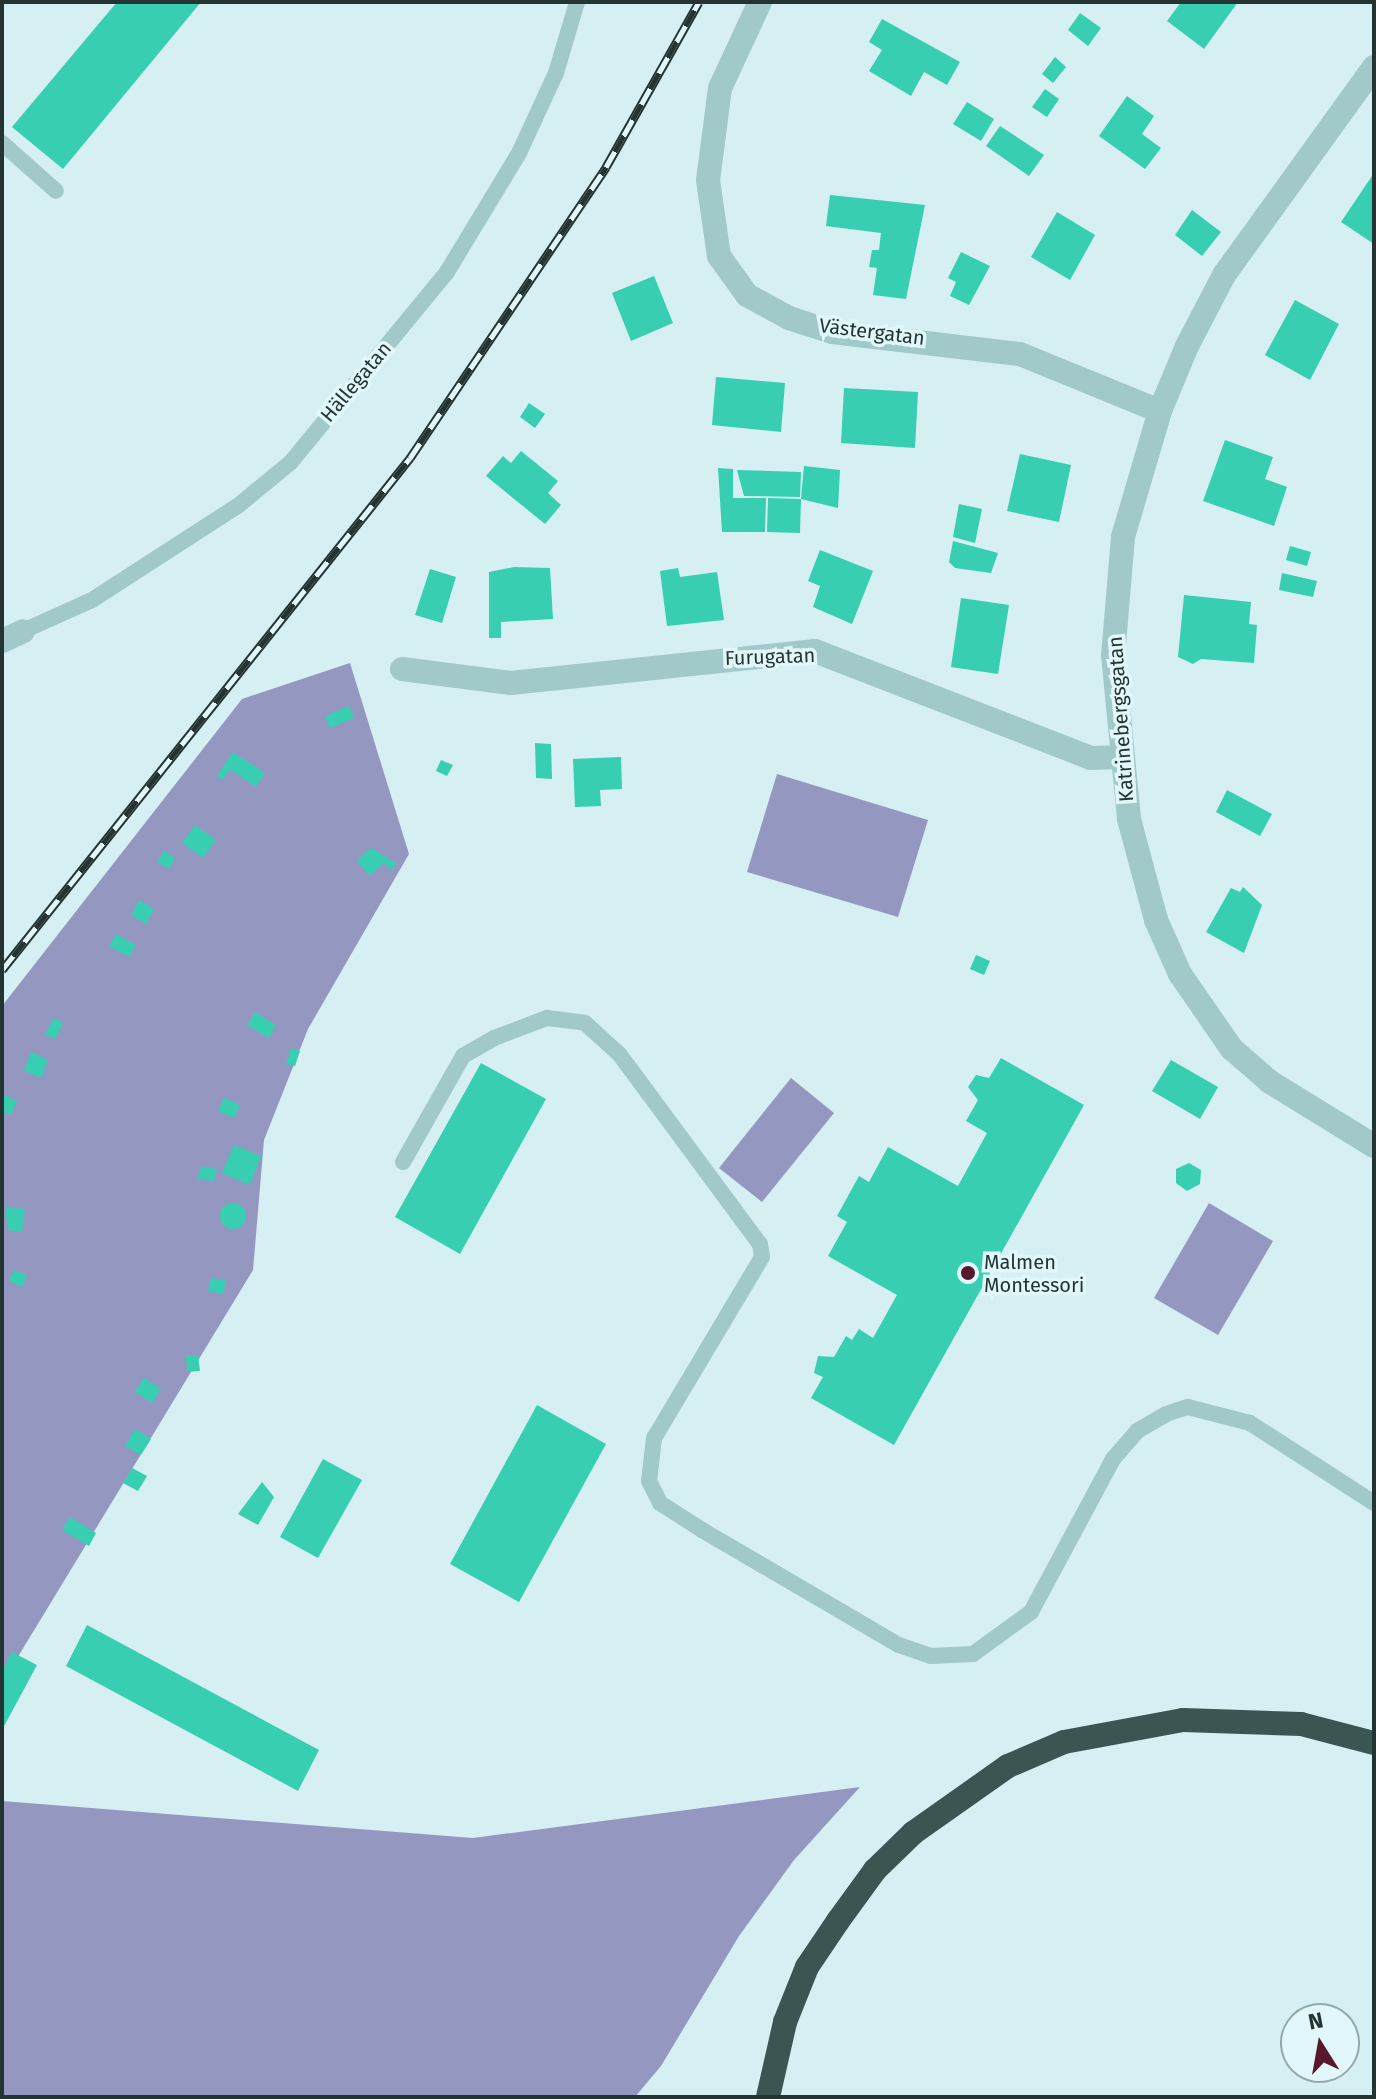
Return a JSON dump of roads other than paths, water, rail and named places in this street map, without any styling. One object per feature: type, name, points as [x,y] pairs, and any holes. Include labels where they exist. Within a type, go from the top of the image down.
[{"type":"highway","points":[[768,2097],[785,2022],[807,1967],[847,1908],[913,1833],[1008,1766],[1064,1742],[1183,1720],[1301,1724],[1374,1743]]},
{"type":"street","name":"Västergatan","points":[[760,2],[720,88],[708,180],[719,256],[747,295],[789,318],[832,332],[1020,354],[1160,411]]},
{"type":"street","name":"Katrinebergsgatan","points":[[1374,67],[1224,275],[1160,411],[1116,581],[1113,655],[1121,757],[1144,876],[1180,974],[1232,1049],[1270,1082],[1374,1146]]},
{"type":"street","name":"Furugatan","points":[[402,669],[511,683],[815,651],[1091,758],[1121,757]]},
{"type":"lane","name":"Hällegatan","points":[[12,636],[92,600],[239,505],[291,462],[447,272],[519,153],[556,73],[577,2]]},
{"type":"lane","points":[[2,143],[56,191]]},
{"type":"lane","points":[[403,1162],[463,1056],[494,1038],[547,1018],[585,1023],[620,1055],[760,1244],[762,1257],[654,1438],[649,1481],[660,1503],[702,1530],[920,1652],[973,1654],[1015,1628],[1031,1612],[1113,1459],[1137,1431],[1166,1414],[1199,1408],[1250,1423],[1374,1503]]},
{"type":"railway","points":[[2,970],[410,458],[606,167],[699,2]]},
{"type":"place","name":"Malmen Montessori","points":[[968,1273]]}]
